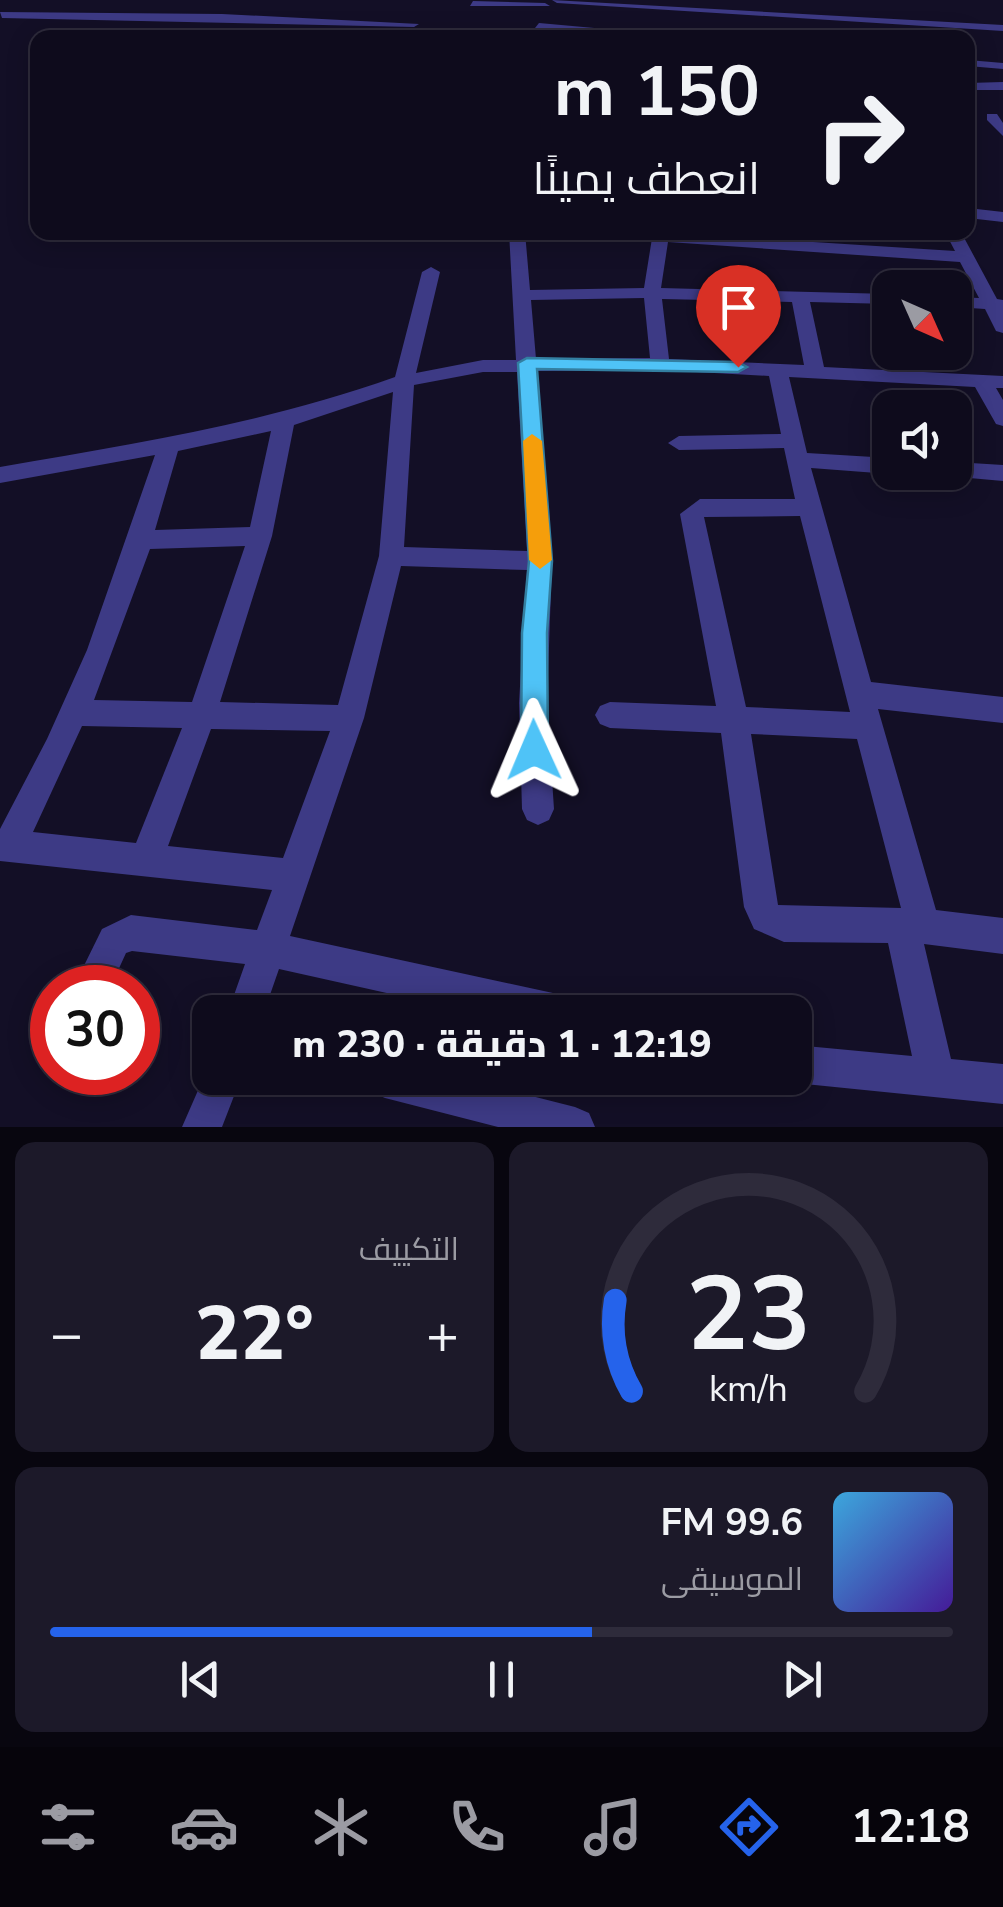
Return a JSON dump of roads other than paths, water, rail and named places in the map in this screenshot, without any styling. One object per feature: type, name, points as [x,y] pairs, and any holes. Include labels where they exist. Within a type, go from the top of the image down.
[{"type":"street","points":[[29,16],[52,0]]},
{"type":"street","points":[[87,16],[108,0]]},
{"type":"street","points":[[130,16],[150,0]]},
{"type":"street","points":[[556,0],[862,15],[906,23],[1003,28]]},
{"type":"street","points":[[468,19],[474,2],[545,3],[538,30]]},
{"type":"street","points":[[1,12],[29,16],[222,17],[414,24],[413,30]]},
{"type":"street","points":[[906,23],[912,30]]},
{"type":"street","points":[[975,64],[1003,66]]},
{"type":"street","points":[[975,87],[1003,86]]},
{"type":"street","points":[[992,117],[1003,132]]},
{"type":"street","points":[[975,215],[1003,217]]},
{"type":"street","points":[[517,240],[540,561],[534,703],[538,809]]},
{"type":"street","points":[[660,364],[652,293],[661,240]]},
{"type":"street","points":[[728,240],[966,258]]},
{"type":"street","points":[[958,240],[998,305],[1003,327]]},
{"type":"street","points":[[252,995],[349,718],[391,556],[404,381],[431,272]]},
{"type":"street","points":[[522,295],[652,293],[872,298]]},
{"type":"street","points":[[800,295],[815,371]]},
{"type":"street","points":[[972,303],[998,305]]},
{"type":"street","points":[[0,475],[284,421],[404,381],[483,366],[527,363],[660,364],[993,382],[1003,419]]},
{"type":"street","points":[[777,369],[809,507],[870,726],[912,925],[936,1079]]},
{"type":"street","points":[[146,860],[202,716],[260,536],[284,421]]},
{"type":"street","points":[[679,443],[797,451],[872,463]]},
{"type":"street","points":[[169,445],[143,540],[77,713],[5,846],[296,876]]},
{"type":"street","points":[[972,471],[1003,473]]},
{"type":"street","points":[[809,507],[692,510],[734,722],[766,916],[784,925],[912,925],[1003,936]]},
{"type":"street","points":[[143,540],[260,536]]},
{"type":"street","points":[[391,556],[540,561]]},
{"type":"street","points":[[861,694],[1003,710]]},
{"type":"street","points":[[77,713],[349,718]]},
{"type":"street","points":[[610,714],[870,726]]},
{"type":"street","points":[[102,965],[122,934],[269,949],[476,995]]},
{"type":"street","points":[[812,1066],[1003,1084]]},
{"type":"street","points":[[202,1127],[214,1095]]},
{"type":"street","points":[[451,1095],[575,1127]]}]
